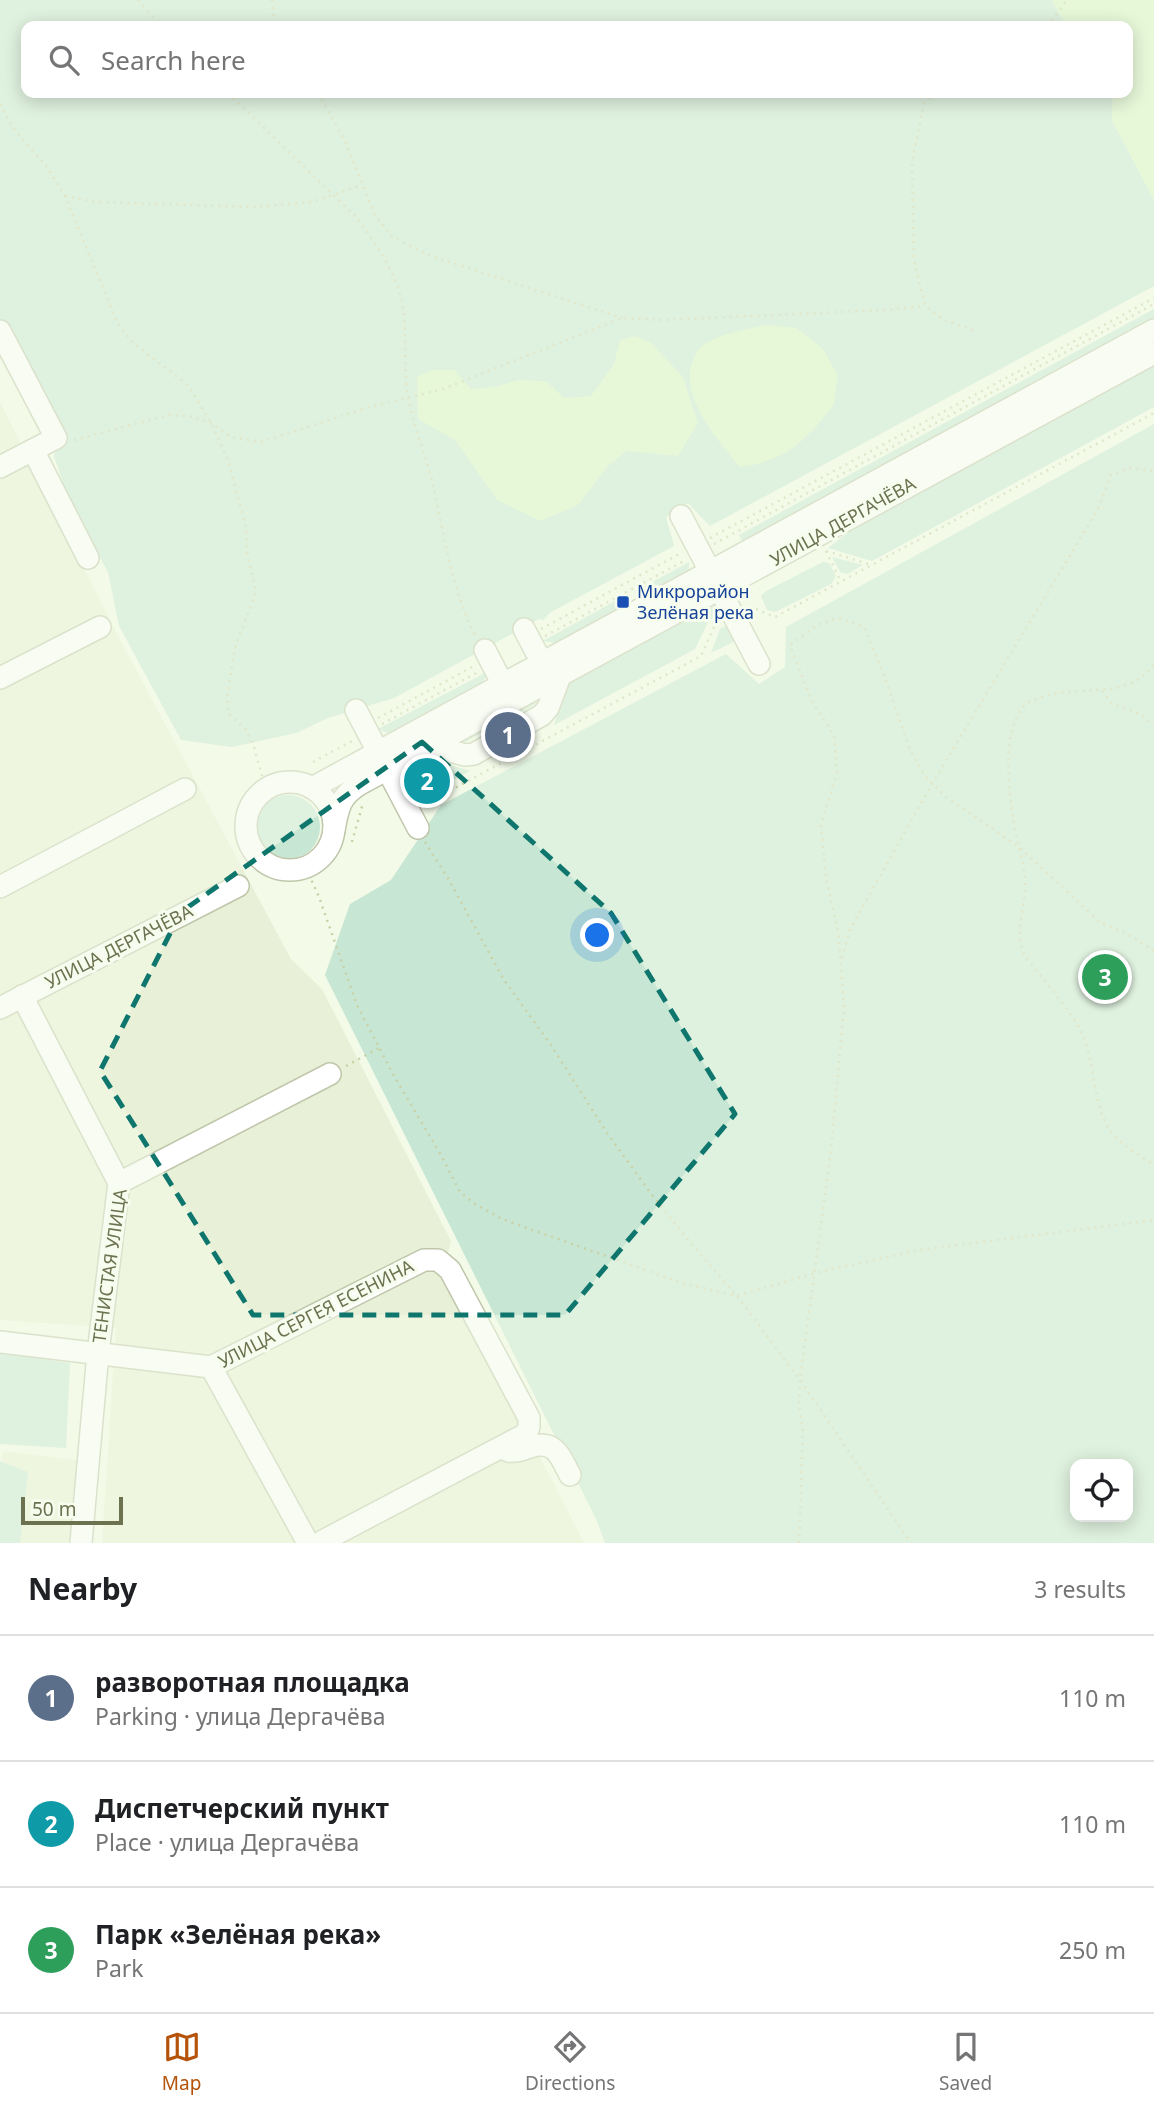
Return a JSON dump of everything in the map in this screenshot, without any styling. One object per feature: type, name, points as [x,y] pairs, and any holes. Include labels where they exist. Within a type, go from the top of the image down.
[{"type":"street","name":"УЛИЦА ДЕРГАЧЁВА","points":[[312,788],[382,760],[431,746],[561,676],[715,580],[1154,330]]},
{"type":"street","points":[[0,331],[56,439],[0,467]]},
{"type":"street","name":"УЛИЦА ДЕРГАЧЁВА","points":[[334,830],[342,800],[382,760],[492,664],[542,663],[715,580],[1154,353]]},
{"type":"street","points":[[33,450],[88,558]]},
{"type":"street","points":[[681,516],[759,664]]},
{"type":"street","points":[[0,678],[100,627]]},
{"type":"street","points":[[528,636],[542,663]]},
{"type":"street","points":[[362,723],[419,826]]},
{"type":"street","points":[[290,782],[312,788],[323,797],[334,818],[332,842],[326,853],[306,868],[288,870],[265,863],[256,855],[250,844],[247,820],[250,808],[266,790],[277,784],[290,782]]},
{"type":"street","points":[[0,887],[185,789]]},
{"type":"street","name":"УЛИЦА ДЕРГАЧЁВА","points":[[0,1008],[238,886]]},
{"type":"street","points":[[22,996],[119,1183]]},
{"type":"street","name":"ТЕНИСТАЯ УЛИЦА","points":[[81,1543],[98,1353],[119,1183],[330,1074]]},
{"type":"street","name":"УЛИЦА СЕРГЕЯ ЕСЕНИНА","points":[[0,1342],[211,1367],[424,1261],[438,1260],[450,1270],[529,1418],[526,1434],[496,1450]]},
{"type":"street","points":[[211,1367],[309,1543]]},
{"type":"street","points":[[319,1543],[496,1450],[516,1452],[540,1444],[552,1447],[560,1455],[570,1475]]},
{"type":"path","points":[[138,0],[157,21]]},
{"type":"path","points":[[272,0],[274,21]]},
{"type":"path","points":[[1051,21],[1067,0]]},
{"type":"path","points":[[233,98],[334,195],[366,230],[397,285],[404,313],[408,396],[412,418],[430,474],[444,546],[471,628],[492,664]]},
{"type":"path","points":[[321,98],[345,141],[375,215],[391,236],[428,256],[622,318],[665,320],[925,306]]},
{"type":"path","points":[[930,98],[924,103],[912,162],[914,261],[925,306],[942,319],[978,332]]},
{"type":"path","points":[[0,104],[13,128],[47,167],[65,196],[117,322],[134,343],[189,386],[211,423],[228,460],[246,527],[247,554],[256,592],[235,648],[227,697],[228,713],[246,730],[254,747],[266,790]]},
{"type":"path","points":[[65,196],[96,202],[255,207],[312,202],[363,185]]},
{"type":"path","points":[[528,636],[698,548],[1154,298]]},
{"type":"path","points":[[528,636],[1154,304]]},
{"type":"path","points":[[56,439],[78,440],[169,415],[189,416],[211,423],[231,437],[261,442],[408,396],[443,389],[622,318]]},
{"type":"path","points":[[756,609],[775,617],[1154,413]]},
{"type":"path","points":[[840,962],[850,929],[932,784],[1098,509],[1111,475],[1129,468],[1154,471]]},
{"type":"path","points":[[841,582],[825,551],[872,565]]},
{"type":"path","points":[[799,1543],[803,1442],[799,1406],[800,1380],[831,1150],[844,1007],[838,931],[826,878],[821,825],[836,774],[834,735],[812,702],[790,645],[819,624],[839,618],[864,627],[886,678],[910,750],[932,784],[946,797],[1019,847],[1100,922],[1131,936],[1154,951]]},
{"type":"path","points":[[716,623],[701,656],[419,826],[504,980],[551,1045],[607,1133],[652,1195],[693,1247],[737,1296],[800,1380],[911,1543]]},
{"type":"path","points":[[313,762],[362,723],[492,664]]},
{"type":"path","points":[[362,723],[492,664]]},
{"type":"path","points":[[1154,665],[1139,678],[1116,688],[1048,694],[1026,703],[1010,736],[1009,784],[1014,824],[1024,864],[1025,886],[1020,924],[1023,952],[1064,1004],[1082,1033],[1102,1113],[1112,1133],[1154,1165]]},
{"type":"path","points":[[1102,691],[1111,703],[1142,715],[1154,725]]},
{"type":"path","points":[[306,868],[319,897],[356,1005],[379,1048],[442,1155],[460,1192],[502,1219],[682,1283],[737,1296],[815,1273],[919,1250],[1154,1220]]},
{"type":"path","points":[[330,1074],[379,1048]]},
{"type":"highlighted area","points":[[422,742],[611,913],[735,1114],[565,1315],[253,1315],[100,1071],[181,912]]},
{"type":"shaded area","points":[[0,0],[1052,0],[1063,21],[21,21],[21,98],[1113,98],[1112,120],[1154,200],[1154,286],[710,526],[688,503],[666,517],[674,546],[551,612],[543,620],[539,619],[394,698],[328,718],[296,733],[232,747],[181,740],[119,626],[108,572],[69,500],[54,456],[59,433],[0,320]]},
{"type":"shaded area","points":[[1154,309],[1154,319],[742,541],[739,535]]},
{"type":"shaded area","points":[[1154,364],[1154,407],[872,561],[828,548],[846,534]]},
{"type":"shaded area","points":[[0,402],[119,638],[291,959],[322,989],[451,1241],[442,1278],[584,1543],[102,1543],[116,1328],[0,1320]]},
{"type":"shaded area","points":[[1154,424],[1154,1543],[605,1543],[596,1519],[325,975],[350,904],[391,880],[441,805],[726,654],[759,684],[785,667],[786,627]]},
{"type":"shaded area","points":[[832,557],[863,565],[847,574],[840,572]]},
{"type":"shaded area","points":[[689,562],[689,571],[641,598],[634,592]]},
{"type":"shaded area","points":[[823,562],[829,563],[836,576],[831,584],[775,612],[767,610],[761,596],[766,591]]},
{"type":"shaded area","points":[[617,600],[614,612],[556,643],[543,641]]},
{"type":"shaded area","points":[[710,604],[716,605],[723,613],[709,620],[695,649],[554,725],[568,679]]},
{"type":"shaded area","points":[[729,624],[737,640],[711,653],[720,629]]},
{"type":"shaded area","points":[[485,673],[482,683],[388,733],[378,729]]},
{"type":"shaded area","points":[[541,693],[535,704],[465,742],[453,741]]},
{"type":"shaded area","points":[[424,757],[470,771],[412,802],[400,780],[403,768]]},
{"type":"shaded area","points":[[288,795],[306,801],[314,809],[320,827],[314,845],[306,853],[288,859],[270,853],[262,845],[256,827],[262,809],[270,801]]},
{"type":"shaded area","points":[[0,1353],[70,1363],[66,1448],[0,1444]]},
{"type":"shaded area","points":[[3,1451],[82,1461],[73,1543],[0,1543],[0,1474]]},
{"type":"shaded area","points":[[0,1461],[28,1472],[20,1543],[0,1543]]},
{"type":"sand","points":[[1052,0],[1154,0],[1154,200],[1112,120],[1113,98],[1133,98],[1133,21],[1063,21]]},
{"type":"sand","points":[[767,325],[797,328],[823,349],[838,376],[834,404],[797,445],[782,455],[740,467],[700,413],[690,382],[691,367],[697,352],[710,341]]},
{"type":"sand","points":[[635,336],[650,342],[683,377],[698,423],[678,456],[627,451],[608,466],[578,505],[540,521],[497,500],[455,440],[418,419],[417,377],[431,370],[455,370],[471,389],[498,386],[518,380],[546,381],[564,398],[591,396],[614,364],[620,340]]},
{"type":"place","name":"Микрорайон Зелёная река","points":[[623,602]]},
{"type":"place","name":"разворотная площадка","points":[[508,735]]},
{"type":"place","name":"Диспетчерский пункт","points":[[427,781]]},
{"type":"place","name":"Парк «Зелёная река»","points":[[1105,977]]}]
